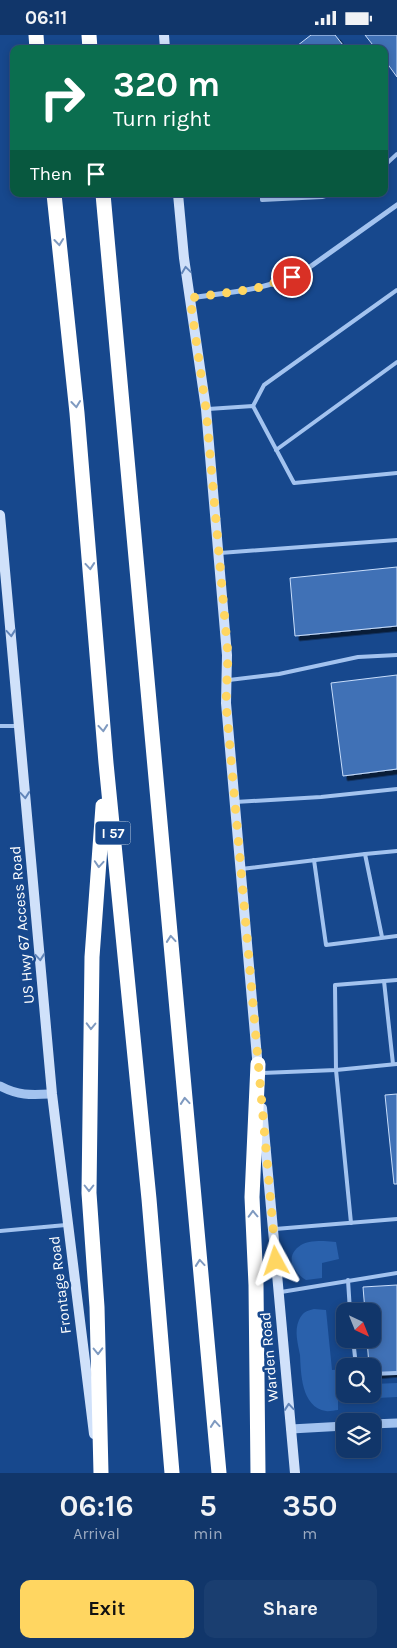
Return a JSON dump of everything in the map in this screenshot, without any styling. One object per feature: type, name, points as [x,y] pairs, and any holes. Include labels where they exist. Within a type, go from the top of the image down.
[{"type":"highway","name":"I 57","points":[[54,197],[77,413],[106,763],[172,1473]]},
{"type":"highway","points":[[103,197],[219,1473]]},
{"type":"highway","points":[[100,1473],[96,1307],[89,1193],[92,957],[106,763]]},
{"type":"highway","points":[[258,1068],[252,1197],[256,1285],[258,1473]]},
{"type":"main road","name":"Warden Road","points":[[178,197],[184,258],[206,409],[228,655],[226,703],[234,802],[295,1473]]},
{"type":"main road","name":"US Hwy 67 Access Road","points":[[0,515],[52,1094]]},
{"type":"main road","name":"Frontage Road","points":[[52,1094],[100,1473]]},
{"type":"street","points":[[190,298],[254,289],[292,277],[307,269],[397,205]]},
{"type":"street","points":[[0,1086],[12,1092],[28,1095],[52,1094]]},
{"type":"street","points":[[381,1424],[397,1423]]},
{"type":"street","points":[[291,1429],[336,1426]]},
{"type":"lane","points":[[262,197],[262,199],[322,197]]},
{"type":"lane","points":[[253,406],[264,385],[397,290]]},
{"type":"lane","points":[[276,449],[397,362]]},
{"type":"lane","points":[[206,409],[253,406]]},
{"type":"lane","points":[[253,406],[294,483],[397,473]]},
{"type":"lane","points":[[218,553],[397,540]]},
{"type":"lane","points":[[226,681],[280,674],[358,657],[397,655]]},
{"type":"lane","points":[[0,726],[19,725]]},
{"type":"lane","points":[[234,802],[321,797],[397,789]]},
{"type":"lane","points":[[240,869],[397,851]]},
{"type":"lane","points":[[365,854],[382,937]]},
{"type":"lane","points":[[314,860],[326,945],[397,936]]},
{"type":"lane","points":[[351,1223],[336,1070],[335,985],[397,980]]},
{"type":"lane","points":[[258,1068],[336,1070],[395,1064],[384,981]]},
{"type":"lane","points":[[273,1229],[397,1219]]},
{"type":"lane","points":[[0,1231],[68,1224]]},
{"type":"lane","points":[[278,1293],[397,1273]]},
{"type":"lane","points":[[348,1280],[349,1303]]},
{"type":"lane","points":[[381,1374],[397,1373]]},
{"type":"shaded area","points":[[312,1241],[336,1242],[339,1259],[322,1263],[322,1278],[306,1280],[297,1273],[292,1264],[293,1254],[303,1244]]},
{"type":"shaded area","points":[[314,1309],[326,1310],[332,1370],[336,1370],[336,1403],[338,1403],[338,1410],[326,1411],[318,1408],[307,1396],[304,1388],[297,1333],[299,1320],[307,1311]]},
{"type":"shaded area","points":[[397,1383],[397,1397],[381,1398],[381,1384]]},
{"type":"building","points":[[311,35],[335,35],[343,45],[298,45]]},
{"type":"building","points":[[365,35],[397,35],[397,77],[388,65],[388,45],[373,45]]},
{"type":"building","points":[[397,567],[397,626],[295,636],[290,578]]},
{"type":"building","points":[[397,675],[397,769],[343,776],[331,683]]},
{"type":"building","points":[[397,1094],[397,1184],[394,1184],[385,1095]]},
{"type":"building","points":[[397,1285],[397,1372],[381,1373],[381,1358],[368,1358],[368,1348],[381,1348],[381,1303],[364,1303],[363,1287]]},
{"type":"route","points":[[276,1261],[226,703],[228,655],[206,409],[190,298],[254,289],[292,277]]}]
